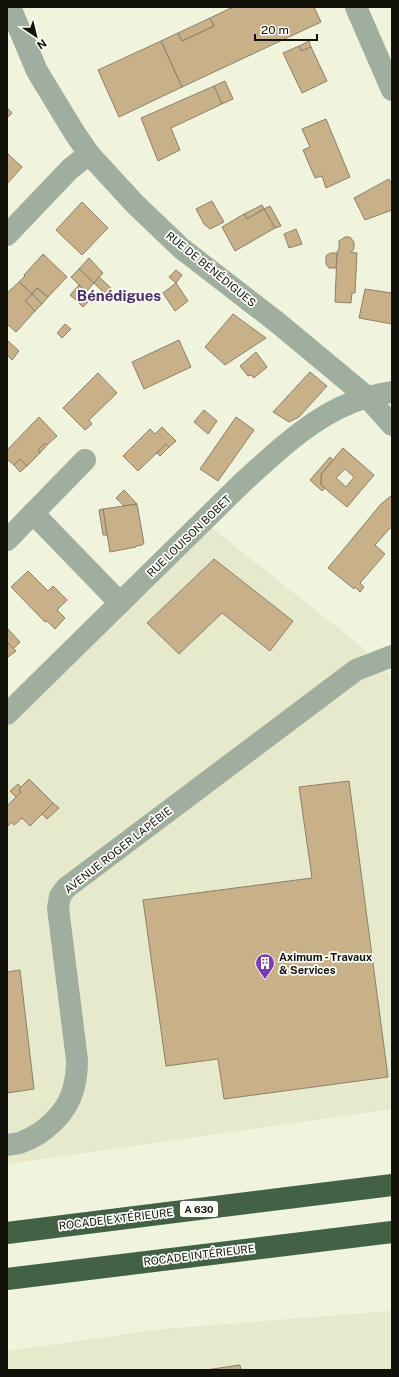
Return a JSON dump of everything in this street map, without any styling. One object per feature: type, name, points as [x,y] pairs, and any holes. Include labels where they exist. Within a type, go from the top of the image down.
[{"type":"highway","name":"ROCADE EXTÉRIEURE","points":[[7,1233],[392,1185]]},
{"type":"highway","name":"ROCADE INTÉRIEURE","points":[[7,1279],[392,1232]]},
{"type":"highway","points":[[7,1285],[78,1270]]},
{"type":"street","name":"RUE DE BÉNÉDIGUES","points":[[10,7],[37,71],[89,154],[135,204],[181,248],[278,323],[367,397],[392,425]]},
{"type":"street","points":[[356,7],[389,76]]},
{"type":"street","points":[[7,235],[70,169],[89,154]]},
{"type":"street","name":"RUE LOUISON BOBET","points":[[7,714],[242,483],[281,448],[313,423],[352,402],[367,397],[392,392]]},
{"type":"street","points":[[7,540],[85,460]]},
{"type":"street","points":[[33,513],[120,603]]},
{"type":"street","name":"AVENUE ROGER LAPÉBIE","points":[[7,1144],[21,1143],[36,1136],[48,1127],[67,1103],[73,1091],[77,1060],[58,908],[60,896],[66,888],[356,670],[392,656]]},
{"type":"shaded area","points":[[204,522],[361,646],[389,674],[392,673],[392,1109],[7,1164],[7,714]]},
{"type":"shaded area","points":[[392,1311],[392,1370],[7,1370],[7,1351],[163,1329]]},
{"type":"building","points":[[233,7],[314,7],[321,22],[182,87],[161,41],[178,33],[182,41],[214,26],[210,18]]},
{"type":"building","points":[[210,18],[214,26],[182,41],[178,33]]},
{"type":"building","points":[[161,41],[182,87],[119,117],[98,70]]},
{"type":"building","points":[[309,41],[311,47],[301,51],[299,46]]},
{"type":"building","points":[[299,46],[301,51],[311,47],[327,81],[302,93],[283,53]]},
{"type":"building","points":[[225,81],[233,99],[222,104],[214,86]]},
{"type":"building","points":[[214,86],[222,104],[171,128],[180,150],[158,161],[141,118]]},
{"type":"building","points":[[7,108],[12,113],[7,118]]},
{"type":"building","points":[[326,119],[350,177],[326,188],[322,176],[315,178],[303,150],[310,147],[302,129]]},
{"type":"building","points":[[7,153],[22,167],[7,184]]},
{"type":"building","points":[[389,179],[392,185],[392,210],[365,220],[354,198]]},
{"type":"building","points":[[212,201],[224,222],[210,229],[204,224],[196,209]]},
{"type":"building","points":[[82,202],[108,228],[82,255],[56,230]]},
{"type":"building","points":[[262,205],[264,209],[247,219],[244,214]]},
{"type":"building","points":[[270,206],[281,226],[275,228],[264,209]]},
{"type":"building","points":[[264,209],[275,228],[235,251],[222,227],[244,214],[247,219]]},
{"type":"building","points":[[296,229],[302,244],[289,248],[284,234]]},
{"type":"building","points":[[345,237],[350,237],[354,242],[354,249],[351,252],[357,253],[355,293],[352,293],[351,303],[335,302],[337,252],[339,249],[339,241]]},
{"type":"building","points":[[330,253],[337,253],[336,268],[329,268],[326,264],[326,256]]},
{"type":"building","points":[[43,254],[67,277],[48,297],[37,288],[32,294],[19,282]]},
{"type":"building","points":[[89,258],[103,273],[94,283],[79,269]]},
{"type":"building","points":[[79,269],[94,283],[86,292],[71,277]]},
{"type":"building","points":[[176,270],[182,275],[176,283],[169,277]]},
{"type":"building","points":[[99,277],[111,288],[105,294],[94,283]]},
{"type":"building","points":[[19,282],[32,294],[25,301],[35,311],[16,332],[7,324],[7,293]]},
{"type":"building","points":[[176,283],[188,301],[175,311],[163,293]]},
{"type":"building","points":[[79,285],[86,292],[77,301],[70,295]]},
{"type":"building","points":[[37,288],[48,297],[42,304],[32,294]]},
{"type":"building","points":[[365,289],[392,293],[392,324],[359,318]]},
{"type":"building","points":[[86,292],[92,298],[83,307],[77,301]]},
{"type":"building","points":[[32,294],[42,304],[35,311],[25,301]]},
{"type":"building","points":[[233,314],[266,338],[225,365],[205,347]]},
{"type":"building","points":[[65,324],[71,329],[62,338],[57,333]]},
{"type":"building","points":[[7,340],[19,351],[12,360],[7,355]]},
{"type":"building","points":[[179,340],[191,367],[144,389],[132,362]]},
{"type":"building","points":[[256,352],[267,367],[254,378],[251,375],[248,376],[240,366]]},
{"type":"building","points":[[310,372],[327,386],[299,417],[289,422],[273,412]]},
{"type":"building","points":[[98,373],[117,393],[89,420],[92,424],[85,430],[63,408]]},
{"type":"building","points":[[204,410],[217,421],[208,434],[194,422]]},
{"type":"building","points":[[39,417],[57,436],[47,445],[45,443],[38,450],[40,453],[27,466],[20,459],[14,465],[7,459],[7,450]]},
{"type":"building","points":[[236,417],[254,430],[218,481],[200,469]]},
{"type":"building","points":[[162,427],[176,441],[169,447],[166,444],[138,471],[123,456],[150,429],[155,434]]},
{"type":"building","points":[[45,443],[47,445],[40,453],[38,450]]},
{"type":"building","points":[[166,444],[169,447],[160,456],[157,453]]},
{"type":"building","points":[[343,448],[374,475],[347,507],[321,485],[321,474]],"holes":[[[345,469],[354,477],[346,487],[336,478]]]},
{"type":"building","points":[[330,457],[333,460],[321,474],[321,485],[325,488],[322,491],[310,480]]},
{"type":"building","points":[[20,459],[27,466],[20,472],[14,465]]},
{"type":"building","points":[[124,490],[137,504],[124,506],[116,498]]},
{"type":"building","points":[[392,495],[392,526],[375,545],[385,554],[360,583],[364,587],[360,592],[328,568],[381,504]]},
{"type":"building","points":[[137,504],[144,543],[136,547],[110,552],[103,509]]},
{"type":"building","points":[[103,509],[107,535],[103,535],[99,510]]},
{"type":"building","points":[[214,559],[293,621],[270,651],[222,613],[179,654],[147,623]]},
{"type":"building","points":[[28,571],[48,591],[53,586],[67,600],[57,610],[65,618],[55,629],[47,621],[45,622],[11,587]]},
{"type":"building","points":[[7,628],[20,642],[13,649],[7,642]]},
{"type":"building","points":[[7,642],[16,651],[8,657],[7,656]]},
{"type":"building","points":[[29,779],[53,803],[30,826],[22,818],[14,825],[12,822],[7,827],[7,806],[21,792],[19,789]]},
{"type":"building","name":"Aximum - Travaux & Services","points":[[349,781],[388,1077],[224,1099],[218,1059],[166,1066],[143,900],[312,878],[299,787]]},
{"type":"building","points":[[18,784],[21,787],[19,789],[21,792],[16,797],[10,791]]},
{"type":"building","points":[[53,803],[59,808],[47,819],[42,814]]},
{"type":"building","points":[[20,970],[34,1089],[7,1093],[7,972]]},
{"type":"building","points":[[240,1365],[241,1370],[206,1370]]},
{"type":"place","name":"Aximum - Travaux & Services","points":[[265,980]]},
{"type":"district","name":"Bénédigues","points":[[119,296]]}]
